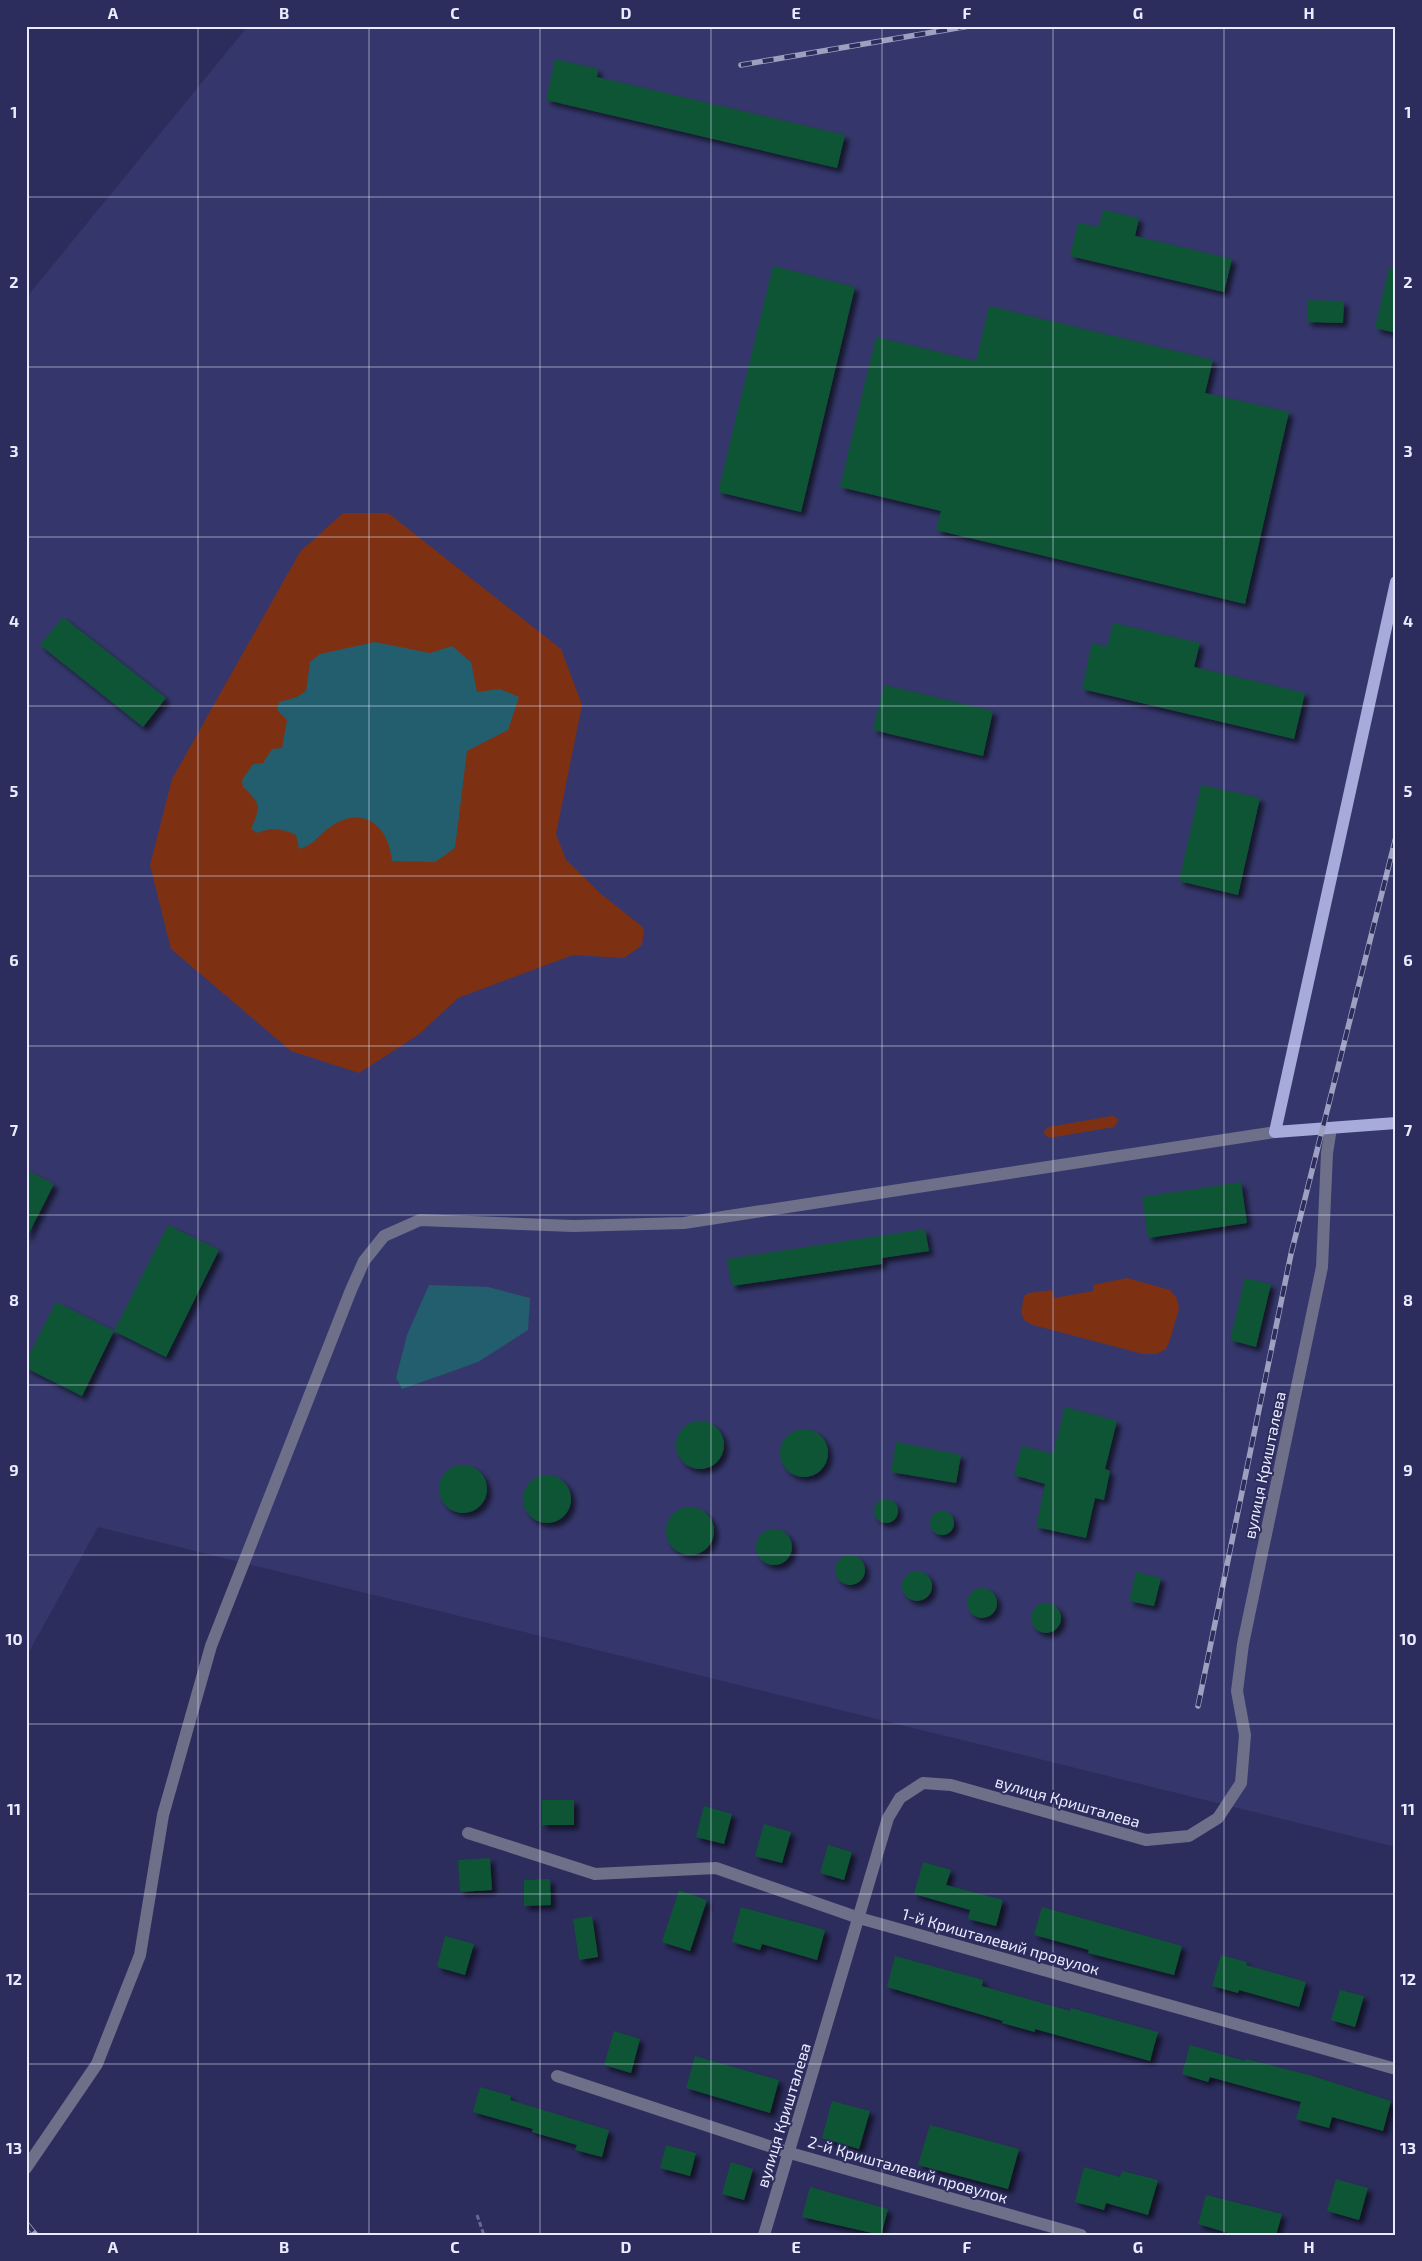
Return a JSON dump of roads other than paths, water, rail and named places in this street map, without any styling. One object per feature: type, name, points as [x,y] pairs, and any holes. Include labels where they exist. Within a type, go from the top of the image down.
[{"type":"main road","points":[[1396,582],[1275,1132],[1396,1123]]},
{"type":"street","name":"вулиця Кришталева","points":[[764,2235],[790,2153],[888,1818],[900,1798],[923,1783],[950,1785],[1146,1840],[1189,1836],[1218,1818],[1241,1783],[1244,1735],[1237,1691],[1243,1644],[1322,1267],[1327,1153],[1330,1128]]},
{"type":"street","points":[[26,2168],[97,2064],[140,1955],[163,1815],[210,1646],[354,1283],[364,1261],[384,1236],[420,1220],[573,1226],[684,1223],[1275,1132]]},
{"type":"street","name":"1-й Кришталевий провулок","points":[[468,1833],[595,1874],[716,1868],[859,1918],[1396,2069]]},
{"type":"street","name":"2-й Кришталевий провулок","points":[[557,2076],[790,2153],[1081,2235]]},
{"type":"water","points":[[375,642],[430,653],[452,646],[471,662],[477,692],[500,689],[519,697],[508,730],[467,751],[455,848],[435,862],[392,861],[386,838],[380,829],[372,822],[363,818],[342,820],[326,830],[309,845],[299,849],[296,835],[282,830],[273,829],[258,833],[251,829],[258,806],[243,787],[242,780],[253,764],[263,763],[272,749],[282,748],[287,720],[277,710],[279,702],[297,697],[306,691],[310,662],[320,654]]},
{"type":"water","points":[[429,1285],[488,1287],[530,1298],[528,1330],[478,1362],[402,1389],[396,1378],[407,1335]]},
{"type":"railway","points":[[741,65],[969,26]]},
{"type":"railway","points":[[1198,1706],[1291,1254],[1396,837]]},
{"type":"railway","points":[[26,2223],[36,2235]]}]
